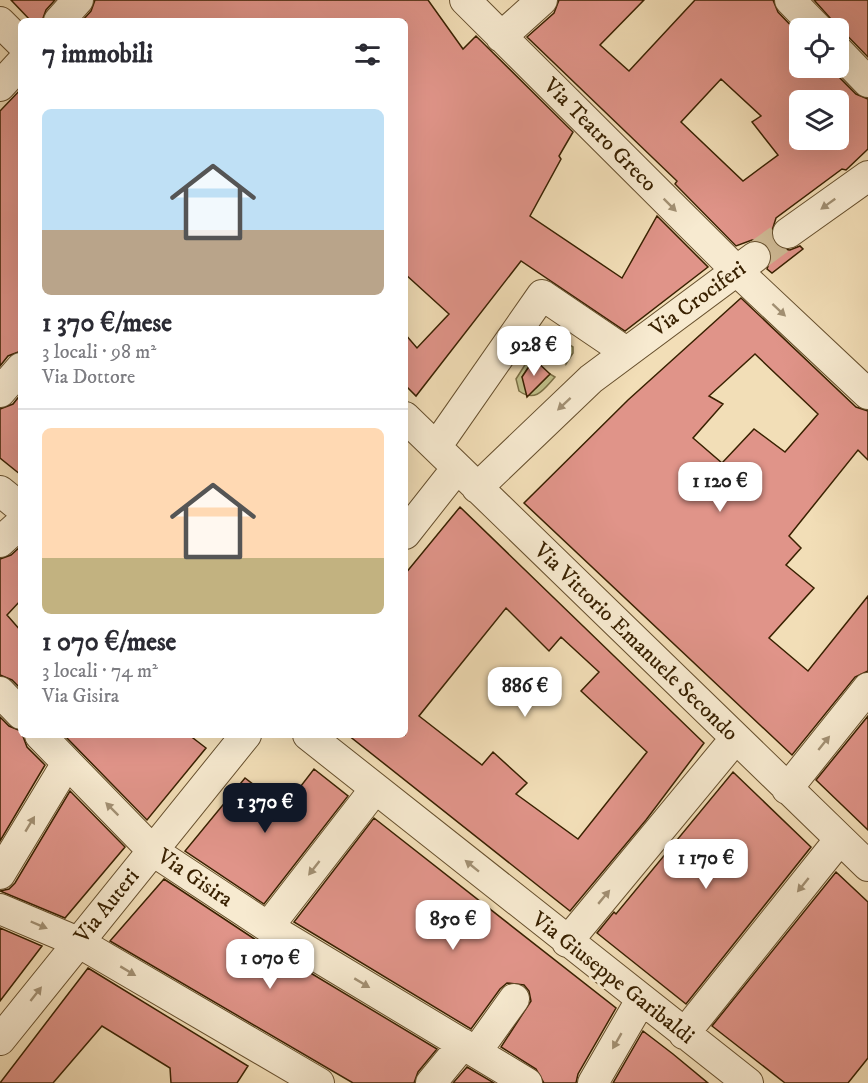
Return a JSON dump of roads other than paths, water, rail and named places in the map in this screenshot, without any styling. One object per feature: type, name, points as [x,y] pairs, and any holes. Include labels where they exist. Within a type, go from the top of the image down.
[{"type":"street","points":[[62,18],[78,0]]},
{"type":"street","name":"Via Teatro Greco","points":[[465,0],[501,37],[746,264],[868,394]]},
{"type":"street","points":[[501,37],[542,0]]},
{"type":"street","points":[[790,0],[807,18]]},
{"type":"street","points":[[0,22],[18,40]]},
{"type":"street","points":[[849,62],[868,82]]},
{"type":"street","points":[[0,86],[18,66]]},
{"type":"street","points":[[789,233],[868,176]]},
{"type":"street","name":"Via Crociferi","points":[[408,531],[467,478],[634,346],[746,264]]},
{"type":"street","points":[[436,447],[542,295],[634,346]]},
{"type":"street","points":[[0,392],[18,371]]},
{"type":"street","name":"Via Vittorio Emanuele Secondo","points":[[408,420],[868,866]]},
{"type":"street","points":[[0,491],[18,506]]},
{"type":"street","points":[[0,543],[18,526]]},
{"type":"street","points":[[787,789],[868,688]]},
{"type":"street","points":[[0,692],[18,711]]},
{"type":"street","name":"Via Gisira","points":[[43,738],[153,850],[268,927],[527,1083]]},
{"type":"street","name":"Via Auteri","points":[[0,1040],[244,738]]},
{"type":"street","name":"Via Giuseppe Garibaldi","points":[[312,738],[748,1083]]},
{"type":"street","points":[[567,942],[735,739]]},
{"type":"street","points":[[0,874],[67,763]]},
{"type":"street","points":[[268,927],[375,789]]},
{"type":"street","points":[[684,1034],[840,839]]},
{"type":"street","points":[[0,909],[78,942],[319,1083]]},
{"type":"street","points":[[431,1083],[470,1048],[514,999]]},
{"type":"street","points":[[593,1083],[641,1000]]},
{"type":"tunnel","points":[[755,257],[788,233]]}]
